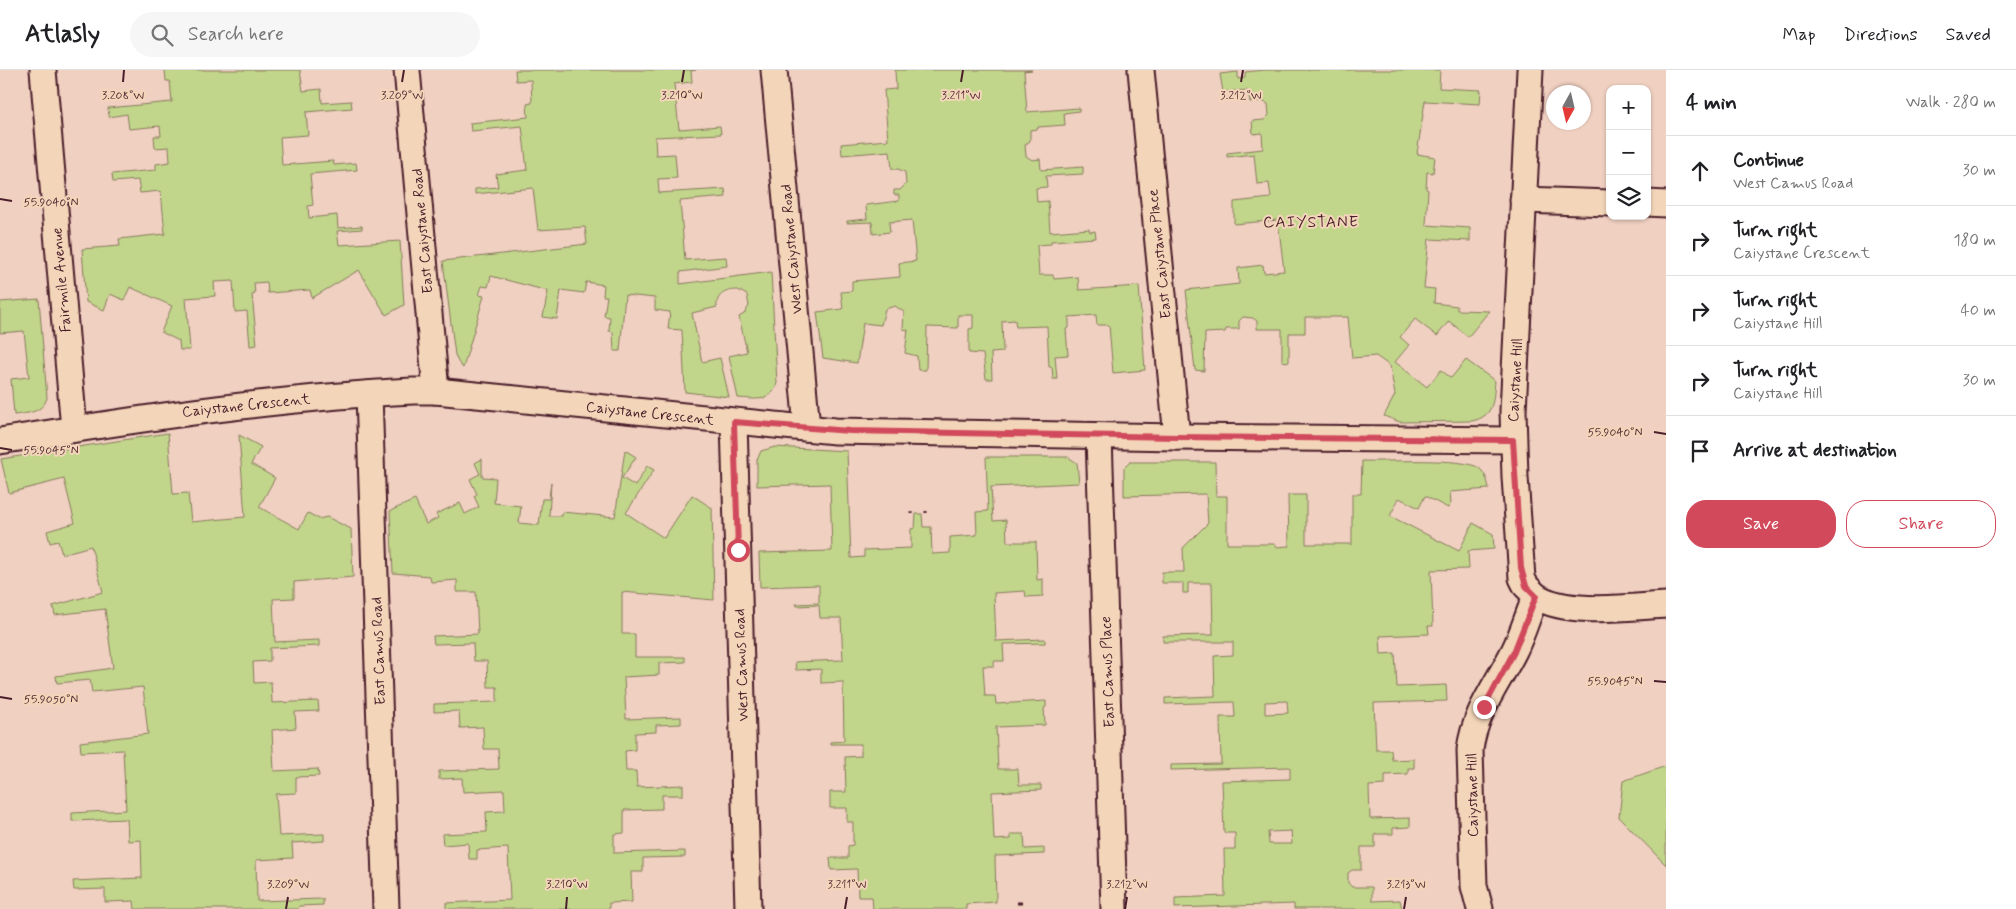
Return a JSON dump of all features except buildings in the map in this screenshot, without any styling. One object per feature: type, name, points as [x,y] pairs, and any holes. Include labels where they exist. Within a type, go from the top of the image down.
[{"type":"street","name":"Fairmile Avenue","points":[[43,70],[74,429]]},
{"type":"street","name":"East Caiystane Road","points":[[407,70],[436,391]]},
{"type":"street","name":"West Caiystane Road","points":[[774,70],[807,428]]},
{"type":"street","name":"East Caiystane Place","points":[[1141,70],[1178,437]]},
{"type":"street","name":"Caiystane Hill","points":[[1480,909],[1474,886],[1471,737],[1479,715],[1520,639],[1536,596],[1526,586],[1521,568],[1513,440],[1530,70]]},
{"type":"street","points":[[1523,200],[1606,203]]},
{"type":"street","points":[[1651,203],[1666,204]]},
{"type":"street","name":"Caiystane Crescent","points":[[0,442],[167,414],[249,404],[369,394],[436,391],[734,422],[860,432],[1513,440]]},
{"type":"street","name":"East Camus Road","points":[[369,394],[386,909]]},
{"type":"street","name":"West Camus Road","points":[[734,422],[748,909]]},
{"type":"street","name":"East Camus Place","points":[[1099,436],[1114,909]]},
{"type":"street","points":[[1536,596],[1559,606],[1577,608],[1666,604]]},
{"type":"path","points":[[1017,903],[1022,903]]},
{"type":"green space","points":[[165,70],[300,70],[303,91],[321,89],[322,103],[351,101],[352,108],[306,112],[308,135],[280,137],[282,165],[333,161],[334,165],[356,163],[357,170],[310,174],[313,205],[308,206],[309,218],[337,215],[338,228],[362,226],[362,229],[337,231],[339,245],[400,241],[404,305],[386,315],[359,270],[312,298],[310,290],[268,293],[267,282],[254,283],[255,294],[252,295],[257,345],[250,346],[247,311],[235,312],[233,281],[214,282],[215,296],[186,298],[190,350],[180,350],[179,341],[161,332],[172,306],[130,287],[124,300],[110,294],[104,310],[86,302],[82,249],[120,246],[119,239],[165,234],[161,191],[140,193],[138,180],[113,182],[112,174],[156,170],[156,164],[170,162],[169,147],[155,148],[154,136],[161,136],[160,126],[129,129],[127,114],[109,117],[108,108],[172,102],[170,81],[166,81]]},
{"type":"green space","points":[[515,70],[696,70],[691,71],[692,82],[674,84],[679,129],[720,126],[721,134],[655,137],[656,155],[675,154],[677,178],[658,179],[659,193],[725,189],[726,197],[680,201],[685,260],[726,257],[727,266],[680,272],[680,284],[771,272],[777,383],[771,394],[762,398],[738,398],[729,356],[747,352],[739,317],[744,314],[749,306],[747,295],[738,290],[730,291],[720,296],[717,307],[692,313],[702,362],[720,358],[729,397],[685,392],[682,330],[668,329],[670,312],[655,310],[655,298],[625,295],[620,351],[614,351],[613,332],[609,331],[610,317],[604,316],[607,296],[603,296],[604,285],[586,282],[584,293],[561,290],[557,319],[543,317],[548,291],[491,276],[488,287],[482,286],[479,295],[484,296],[463,368],[458,362],[455,355],[443,261],[587,244],[585,227],[538,230],[533,188],[475,194],[475,189],[498,187],[496,174],[527,170],[522,126],[471,131],[470,123],[528,117],[527,104],[532,103],[531,80],[516,81]]},
{"type":"green space","points":[[895,70],[1032,70],[1024,71],[1027,112],[1079,108],[1079,111],[1064,113],[1065,125],[1038,127],[1038,129],[1030,130],[1030,141],[1025,145],[1026,156],[1032,160],[1040,159],[1041,170],[1083,167],[1083,174],[1046,176],[1047,187],[1036,188],[1037,202],[1048,201],[1050,232],[1089,229],[1090,232],[1095,231],[1096,238],[1051,241],[1051,244],[1037,245],[1039,275],[1053,275],[1054,279],[1078,277],[1079,290],[1139,286],[1145,370],[1113,373],[1109,325],[1097,325],[1096,315],[1069,317],[1069,328],[1066,329],[1068,355],[1055,356],[1057,379],[1053,379],[1052,367],[1049,367],[1047,326],[1016,327],[1015,320],[1002,321],[1003,352],[991,353],[992,379],[986,379],[983,354],[969,353],[969,329],[973,328],[973,315],[958,315],[958,328],[927,327],[926,370],[918,370],[917,356],[905,353],[908,330],[903,329],[904,312],[895,306],[885,309],[881,325],[863,323],[857,363],[823,358],[817,312],[843,309],[841,292],[852,291],[852,281],[900,277],[899,263],[916,261],[912,220],[889,222],[890,232],[873,234],[872,222],[847,223],[847,221],[867,219],[866,205],[899,201],[899,195],[894,195],[894,190],[900,190],[906,184],[905,172],[892,169],[890,151],[842,155],[841,144],[888,140],[884,90],[896,89]]},
{"type":"green space","points":[[1265,70],[1440,70],[1439,88],[1481,90],[1480,104],[1425,101],[1417,154],[1435,157],[1433,173],[1427,172],[1426,225],[1470,228],[1470,241],[1429,239],[1424,288],[1435,289],[1434,303],[1457,306],[1457,310],[1489,311],[1468,337],[1449,321],[1437,336],[1415,319],[1400,337],[1409,345],[1395,362],[1427,387],[1441,370],[1451,378],[1466,360],[1495,381],[1491,406],[1489,411],[1480,419],[1472,421],[1400,422],[1384,416],[1395,395],[1390,366],[1376,356],[1352,358],[1348,317],[1305,317],[1305,333],[1289,333],[1289,362],[1282,361],[1282,329],[1257,329],[1257,321],[1253,318],[1243,317],[1239,321],[1239,329],[1226,329],[1225,332],[1205,333],[1204,371],[1195,370],[1186,290],[1239,284],[1238,268],[1263,265],[1264,273],[1284,271],[1278,220],[1234,224],[1234,202],[1271,198],[1269,183],[1257,184],[1254,154],[1227,157],[1227,153],[1263,149],[1262,133],[1253,134],[1252,121],[1264,120],[1269,115],[1268,104],[1262,101],[1250,102],[1248,90],[1223,92],[1220,74],[1238,72],[1238,79],[1245,78],[1245,72]]},
{"type":"green space","points":[[39,299],[47,398],[42,407],[29,413],[14,415],[11,379],[29,377],[24,331],[0,333],[0,302]]},
{"type":"green space","points":[[168,433],[173,494],[188,493],[191,522],[245,517],[239,435],[261,447],[251,464],[275,478],[259,507],[299,529],[308,513],[319,519],[327,517],[351,529],[353,577],[294,582],[294,598],[273,599],[275,642],[319,640],[319,646],[270,648],[270,661],[253,662],[254,683],[271,682],[272,703],[318,701],[319,711],[295,712],[296,728],[272,730],[274,771],[318,769],[319,776],[296,777],[296,793],[276,794],[279,836],[324,834],[324,841],[292,843],[293,858],[256,860],[257,901],[323,899],[323,905],[299,906],[298,909],[135,909],[134,901],[105,902],[105,889],[74,890],[73,881],[142,878],[141,840],[128,841],[127,819],[72,821],[72,813],[126,810],[123,750],[81,752],[80,742],[148,734],[143,687],[92,692],[90,680],[57,683],[56,676],[113,668],[105,609],[55,615],[53,606],[103,592],[91,546],[62,554],[58,541],[50,543],[47,531],[75,523],[64,479],[9,493],[1,459]]},
{"type":"green space","points":[[775,447],[847,451],[851,558],[864,557],[864,550],[911,548],[911,529],[915,528],[916,514],[922,514],[923,527],[931,527],[932,554],[950,553],[950,537],[977,535],[976,512],[988,511],[986,457],[1068,457],[1077,463],[1079,483],[991,487],[993,521],[1006,520],[1007,542],[1036,542],[1037,580],[1043,579],[1043,596],[1026,597],[1025,591],[994,593],[996,641],[1045,639],[1045,643],[1003,644],[1004,661],[994,661],[994,666],[983,666],[985,696],[995,696],[996,704],[1046,701],[1046,707],[1044,708],[1045,725],[996,727],[998,769],[1018,769],[1019,785],[1041,785],[1041,790],[992,792],[994,840],[1011,839],[1011,834],[1024,834],[1025,849],[1044,848],[1044,854],[995,856],[996,902],[966,904],[966,909],[873,909],[872,897],[858,897],[857,869],[831,870],[830,858],[848,858],[848,846],[853,845],[853,822],[847,822],[847,808],[830,808],[830,792],[846,792],[845,757],[861,756],[861,744],[830,744],[830,742],[844,741],[843,682],[821,683],[821,669],[796,670],[795,662],[843,660],[841,618],[820,618],[819,605],[797,606],[796,604],[819,603],[819,585],[760,587],[759,553],[832,551],[830,484],[757,486],[757,460],[761,451]]},
{"type":"green space","points":[[625,450],[636,457],[622,478],[635,486],[647,466],[654,470],[626,513],[664,538],[692,495],[712,508],[714,600],[622,592],[622,634],[635,634],[635,657],[685,657],[685,662],[659,663],[659,675],[624,677],[626,719],[681,717],[681,724],[656,725],[656,732],[635,733],[635,750],[625,751],[626,771],[636,771],[637,787],[683,785],[683,795],[662,795],[662,809],[624,810],[624,833],[614,834],[614,853],[685,851],[685,857],[643,858],[643,872],[631,872],[632,902],[609,903],[609,909],[446,909],[446,903],[510,900],[508,848],[477,850],[477,859],[469,859],[468,843],[443,845],[442,834],[487,832],[486,812],[505,811],[504,790],[463,792],[462,778],[439,779],[439,771],[499,769],[498,749],[484,749],[483,727],[460,728],[459,711],[434,712],[434,704],[497,702],[497,687],[488,687],[487,661],[474,661],[473,643],[434,644],[433,636],[478,634],[476,592],[457,592],[457,580],[431,582],[430,576],[393,573],[390,511],[415,500],[426,524],[438,518],[436,514],[460,503],[465,514],[479,507],[474,496],[477,494],[470,479],[480,474],[475,463],[482,459],[482,477],[496,478],[494,503],[521,506],[519,523],[539,525],[542,499],[549,499],[551,482],[549,516],[561,516],[562,512],[615,517]]},
{"type":"green space","points":[[1362,461],[1441,461],[1471,465],[1483,472],[1489,489],[1450,492],[1451,503],[1448,508],[1425,496],[1419,508],[1399,498],[1390,516],[1459,551],[1473,523],[1493,534],[1494,549],[1468,551],[1469,569],[1431,570],[1433,626],[1428,626],[1429,634],[1380,636],[1381,654],[1395,653],[1397,687],[1446,685],[1447,701],[1374,703],[1376,750],[1391,750],[1392,760],[1414,759],[1414,768],[1408,768],[1408,774],[1385,775],[1385,785],[1369,786],[1370,819],[1410,818],[1410,827],[1393,828],[1393,834],[1375,834],[1375,847],[1361,847],[1361,870],[1352,870],[1348,873],[1348,883],[1352,887],[1372,887],[1372,901],[1400,900],[1402,909],[1294,909],[1294,904],[1175,908],[1175,898],[1225,896],[1224,849],[1235,849],[1235,833],[1224,833],[1222,781],[1290,779],[1290,767],[1171,770],[1171,765],[1221,764],[1220,717],[1235,717],[1234,702],[1165,704],[1165,698],[1215,696],[1214,656],[1233,655],[1233,642],[1163,642],[1163,636],[1213,635],[1212,583],[1188,583],[1188,593],[1183,593],[1183,583],[1162,583],[1162,572],[1184,572],[1183,548],[1208,523],[1206,494],[1124,496],[1124,468],[1130,462],[1215,462],[1216,496],[1227,496],[1227,544],[1276,544],[1276,547],[1289,546],[1288,495],[1306,495],[1306,544],[1352,544],[1352,494],[1361,494]],"holes":[[[1287,701],[1288,713],[1265,714],[1265,702]],[[1291,831],[1292,844],[1269,844],[1268,832]]]},
{"type":"green space","points":[[1666,766],[1666,865],[1619,817],[1623,781]]},
{"type":"district","name":"CAIYSTANE","points":[[1311,221]]},
{"type":"route","points":[[738,550],[734,422],[850,431],[1178,437],[1513,440],[1522,578],[1526,586],[1536,596],[1514,652],[1484,707]]}]
